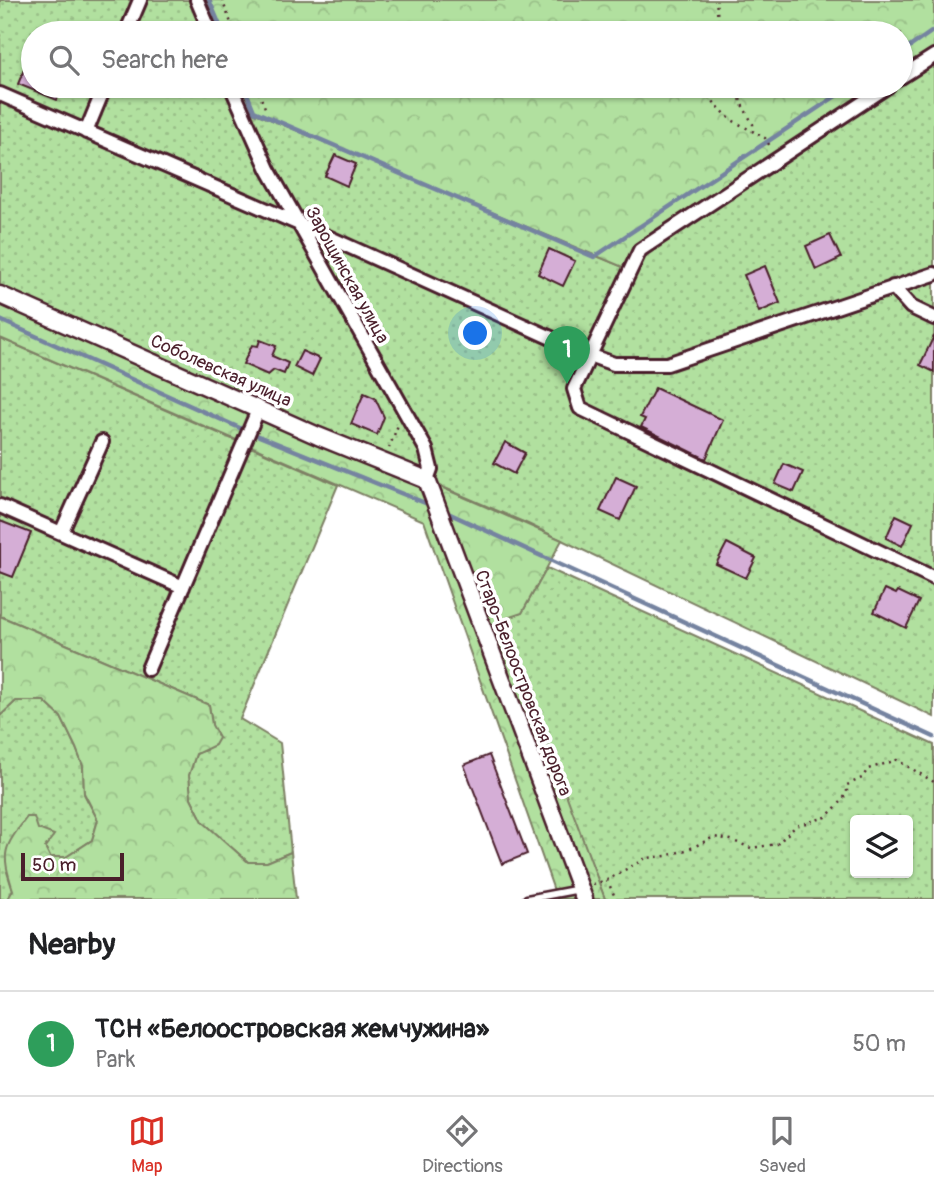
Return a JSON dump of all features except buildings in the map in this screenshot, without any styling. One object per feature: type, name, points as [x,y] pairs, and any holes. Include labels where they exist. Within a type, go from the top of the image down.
[{"type":"street","points":[[132,21],[140,0]]},
{"type":"street","points":[[197,0],[206,21]]},
{"type":"street","points":[[913,69],[934,56]]},
{"type":"street","points":[[0,94],[298,223],[614,365],[667,364],[934,274]]},
{"type":"street","points":[[86,132],[100,98]]},
{"type":"street","name":"Зарощинская улица","points":[[236,98],[268,169],[426,449],[431,469],[427,480]]},
{"type":"street","points":[[870,98],[640,250],[574,388],[580,408],[934,578]]},
{"type":"street","points":[[893,287],[911,307],[934,318]]},
{"type":"street","name":"Соболевская улица","points":[[0,295],[258,410],[427,480]]},
{"type":"street","points":[[148,669],[258,410]]},
{"type":"street","points":[[61,533],[102,442]]},
{"type":"street","name":"Старо-Белоостровская дорога","points":[[427,480],[582,894]]},
{"type":"street","points":[[0,506],[183,587]]},
{"type":"lane","points":[[527,899],[582,894]]},
{"type":"path","points":[[222,0],[230,21]]},
{"type":"path","points":[[716,0],[718,21]]},
{"type":"path","points":[[261,98],[266,110]]},
{"type":"path","points":[[710,98],[730,119],[765,138],[769,145]]},
{"type":"path","points":[[741,98],[753,124],[753,131]]},
{"type":"path","points":[[383,462],[398,424],[394,416]]},
{"type":"path","points":[[582,894],[646,858],[666,856],[689,849],[714,837],[732,840],[751,848],[777,845],[796,826],[826,817],[842,801],[847,786],[862,778],[869,769],[897,760],[934,782]]},
{"type":"path","points":[[607,880],[616,899]]},
{"type":"green space","points":[[0,0],[197,0],[206,21],[21,21],[21,98],[240,98],[248,110],[630,270],[640,250],[872,98],[913,98],[913,71],[934,57],[934,717],[528,524],[0,295]]},
{"type":"green space","points":[[197,0],[934,0],[934,57],[913,71],[913,21],[206,21]]},
{"type":"green space","points":[[240,98],[872,98],[640,250],[630,270],[248,110]]},
{"type":"green space","points":[[0,295],[562,540],[522,613],[498,621],[533,705],[605,899],[557,899],[424,521],[0,338]]},
{"type":"green space","points":[[0,338],[338,485],[240,719],[280,743],[291,852],[267,862],[248,862],[203,822],[191,798],[189,775],[196,754],[206,750],[212,725],[209,705],[0,616]]},
{"type":"green space","points":[[547,568],[934,745],[934,899],[605,899],[498,620],[522,613]]},
{"type":"green space","points":[[0,616],[209,705],[212,725],[219,738],[215,745],[196,754],[189,775],[191,798],[203,822],[248,862],[267,862],[291,852],[296,899],[8,899],[13,890],[6,851],[27,817],[34,817],[38,829],[54,835],[45,847],[50,857],[66,857],[92,840],[98,820],[84,793],[83,766],[61,717],[44,701],[16,701],[0,716]]},
{"type":"green space","points":[[16,701],[44,701],[61,717],[83,766],[84,794],[98,820],[92,840],[66,857],[50,857],[45,847],[7,872],[13,891],[8,899],[0,899],[0,716]]},
{"type":"waterway","points":[[209,0],[218,21]]},
{"type":"waterway","points":[[913,45],[934,30]]},
{"type":"waterway","points":[[249,98],[254,111],[594,257],[833,98]]},
{"type":"waterway","points":[[0,320],[242,429]]},
{"type":"waterway","points":[[254,434],[425,503]]},
{"type":"waterway","points":[[448,513],[934,737]]},
{"type":"place","name":"ТСН «Белоостровская жемчужина»","points":[[567,384]]}]
